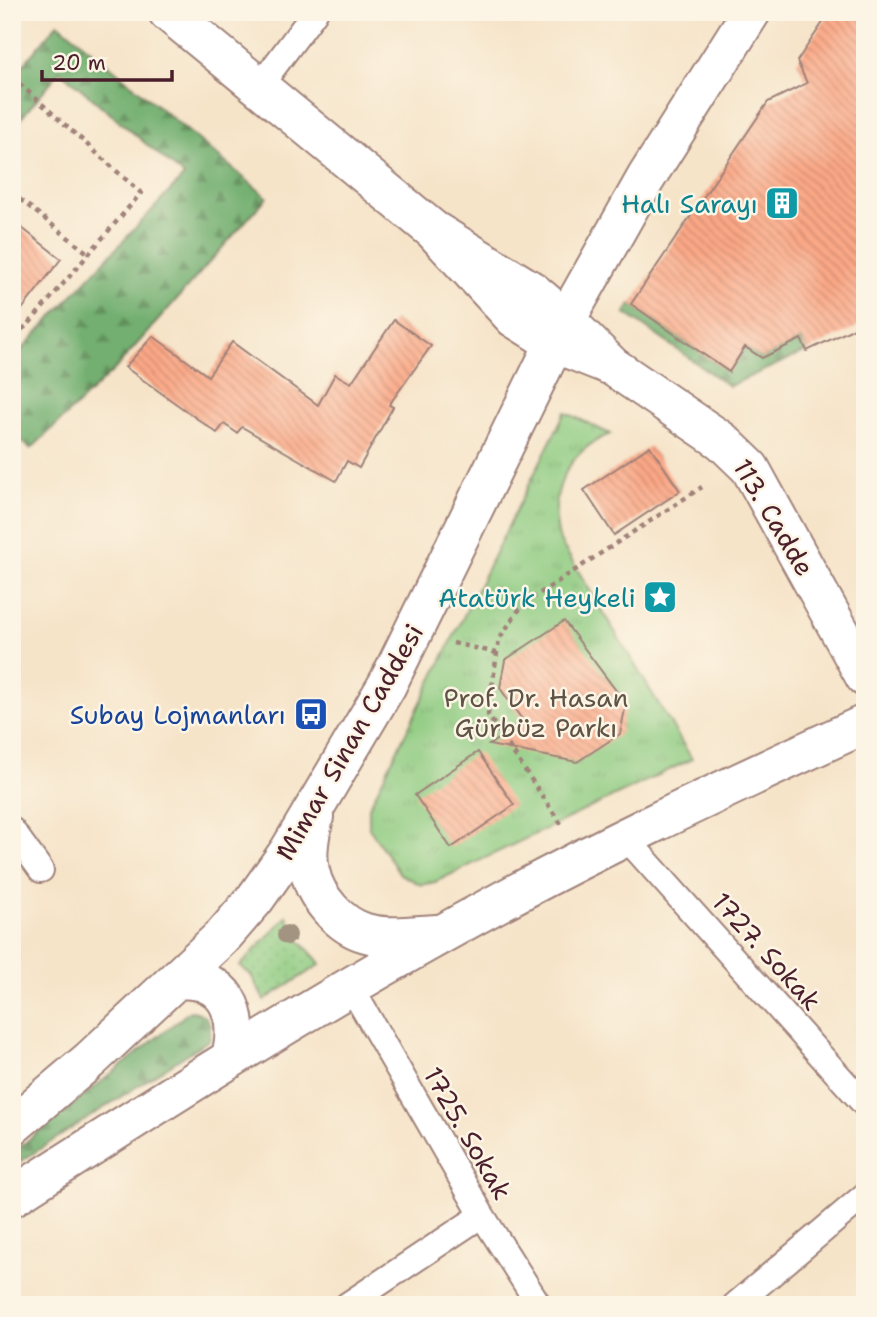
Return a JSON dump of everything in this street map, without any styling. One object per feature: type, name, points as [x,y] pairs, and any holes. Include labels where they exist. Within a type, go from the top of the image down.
[{"type":"main road","name":"113. Cadde","points":[[168,12],[432,230],[532,291],[560,332],[722,441],[750,468],[865,677]]},
{"type":"main road","name":"Mimar Sinan Caddesi","points":[[12,1126],[90,1060],[224,935],[255,899],[315,811],[387,685],[560,332],[646,178],[751,12]]},
{"type":"main road","points":[[12,1197],[231,1056],[442,933],[625,837],[865,724]]},
{"type":"main road","points":[[315,811],[309,845],[310,872],[319,894],[342,921],[352,953],[351,987]]},
{"type":"main road","points":[[342,921],[373,934],[397,936],[442,933]]},
{"type":"main road","points":[[176,980],[191,978],[208,982],[221,993],[232,1010],[237,1034],[231,1056]]},
{"type":"lane","points":[[259,88],[315,12]]},
{"type":"lane","points":[[12,830],[41,870]]},
{"type":"lane","name":"1727. Sokak","points":[[625,837],[865,1105]]},
{"type":"lane","name":"1725. Sokak","points":[[351,987],[482,1215],[539,1305]]},
{"type":"lane","points":[[735,1305],[865,1195]]},
{"type":"lane","points":[[347,1305],[482,1215]]},
{"type":"path","points":[[12,77],[141,192],[27,326],[12,335]]},
{"type":"path","points":[[12,193],[89,254]]},
{"type":"path","points":[[567,834],[488,715],[497,653],[507,624],[531,599],[702,487]]},
{"type":"path","points":[[448,642],[497,653]]},
{"type":"green space","points":[[58,23],[267,197],[116,368],[31,449],[12,433],[12,360],[184,176],[60,71],[12,129],[12,78]]},
{"type":"green space","points":[[631,304],[728,371],[745,347],[762,358],[801,339],[807,351],[729,386],[625,313]]},
{"type":"green space","name":"Prof. Dr. Hasan Gürbüz Parkı","points":[[565,412],[610,434],[581,452],[563,477],[556,508],[560,541],[692,759],[435,882],[421,885],[400,874],[369,828],[369,807]]},
{"type":"green space","points":[[287,916],[295,935],[321,964],[264,1000],[251,975],[240,966]]},
{"type":"green space","points":[[190,1011],[205,1016],[210,1029],[209,1040],[12,1167],[12,1153]]},
{"type":"building","name":"Halı Sarayı","points":[[830,12],[865,12],[865,323],[807,351],[801,339],[762,358],[745,347],[729,372],[631,304],[768,102],[807,83],[797,61]]},
{"type":"building","points":[[12,220],[61,259],[12,322]]},
{"type":"building","points":[[394,320],[431,346],[389,405],[393,407],[359,468],[347,461],[336,481],[242,427],[237,433],[224,424],[217,433],[125,367],[153,336],[208,376],[232,342],[318,405],[335,374],[351,383]]},
{"type":"building","points":[[650,446],[680,491],[614,535],[584,490]]},
{"type":"building","points":[[564,621],[626,704],[620,734],[577,762],[489,745],[523,721],[500,688],[505,660]]},
{"type":"building","points":[[478,752],[514,805],[451,848],[415,795]]},
{"type":"place","name":"Halı Sarayı","points":[[782,203]]},
{"type":"place","name":"Atatürk Heykeli","points":[[660,597]]},
{"type":"place","name":"Subay Lojmanları","points":[[311,714]]}]
